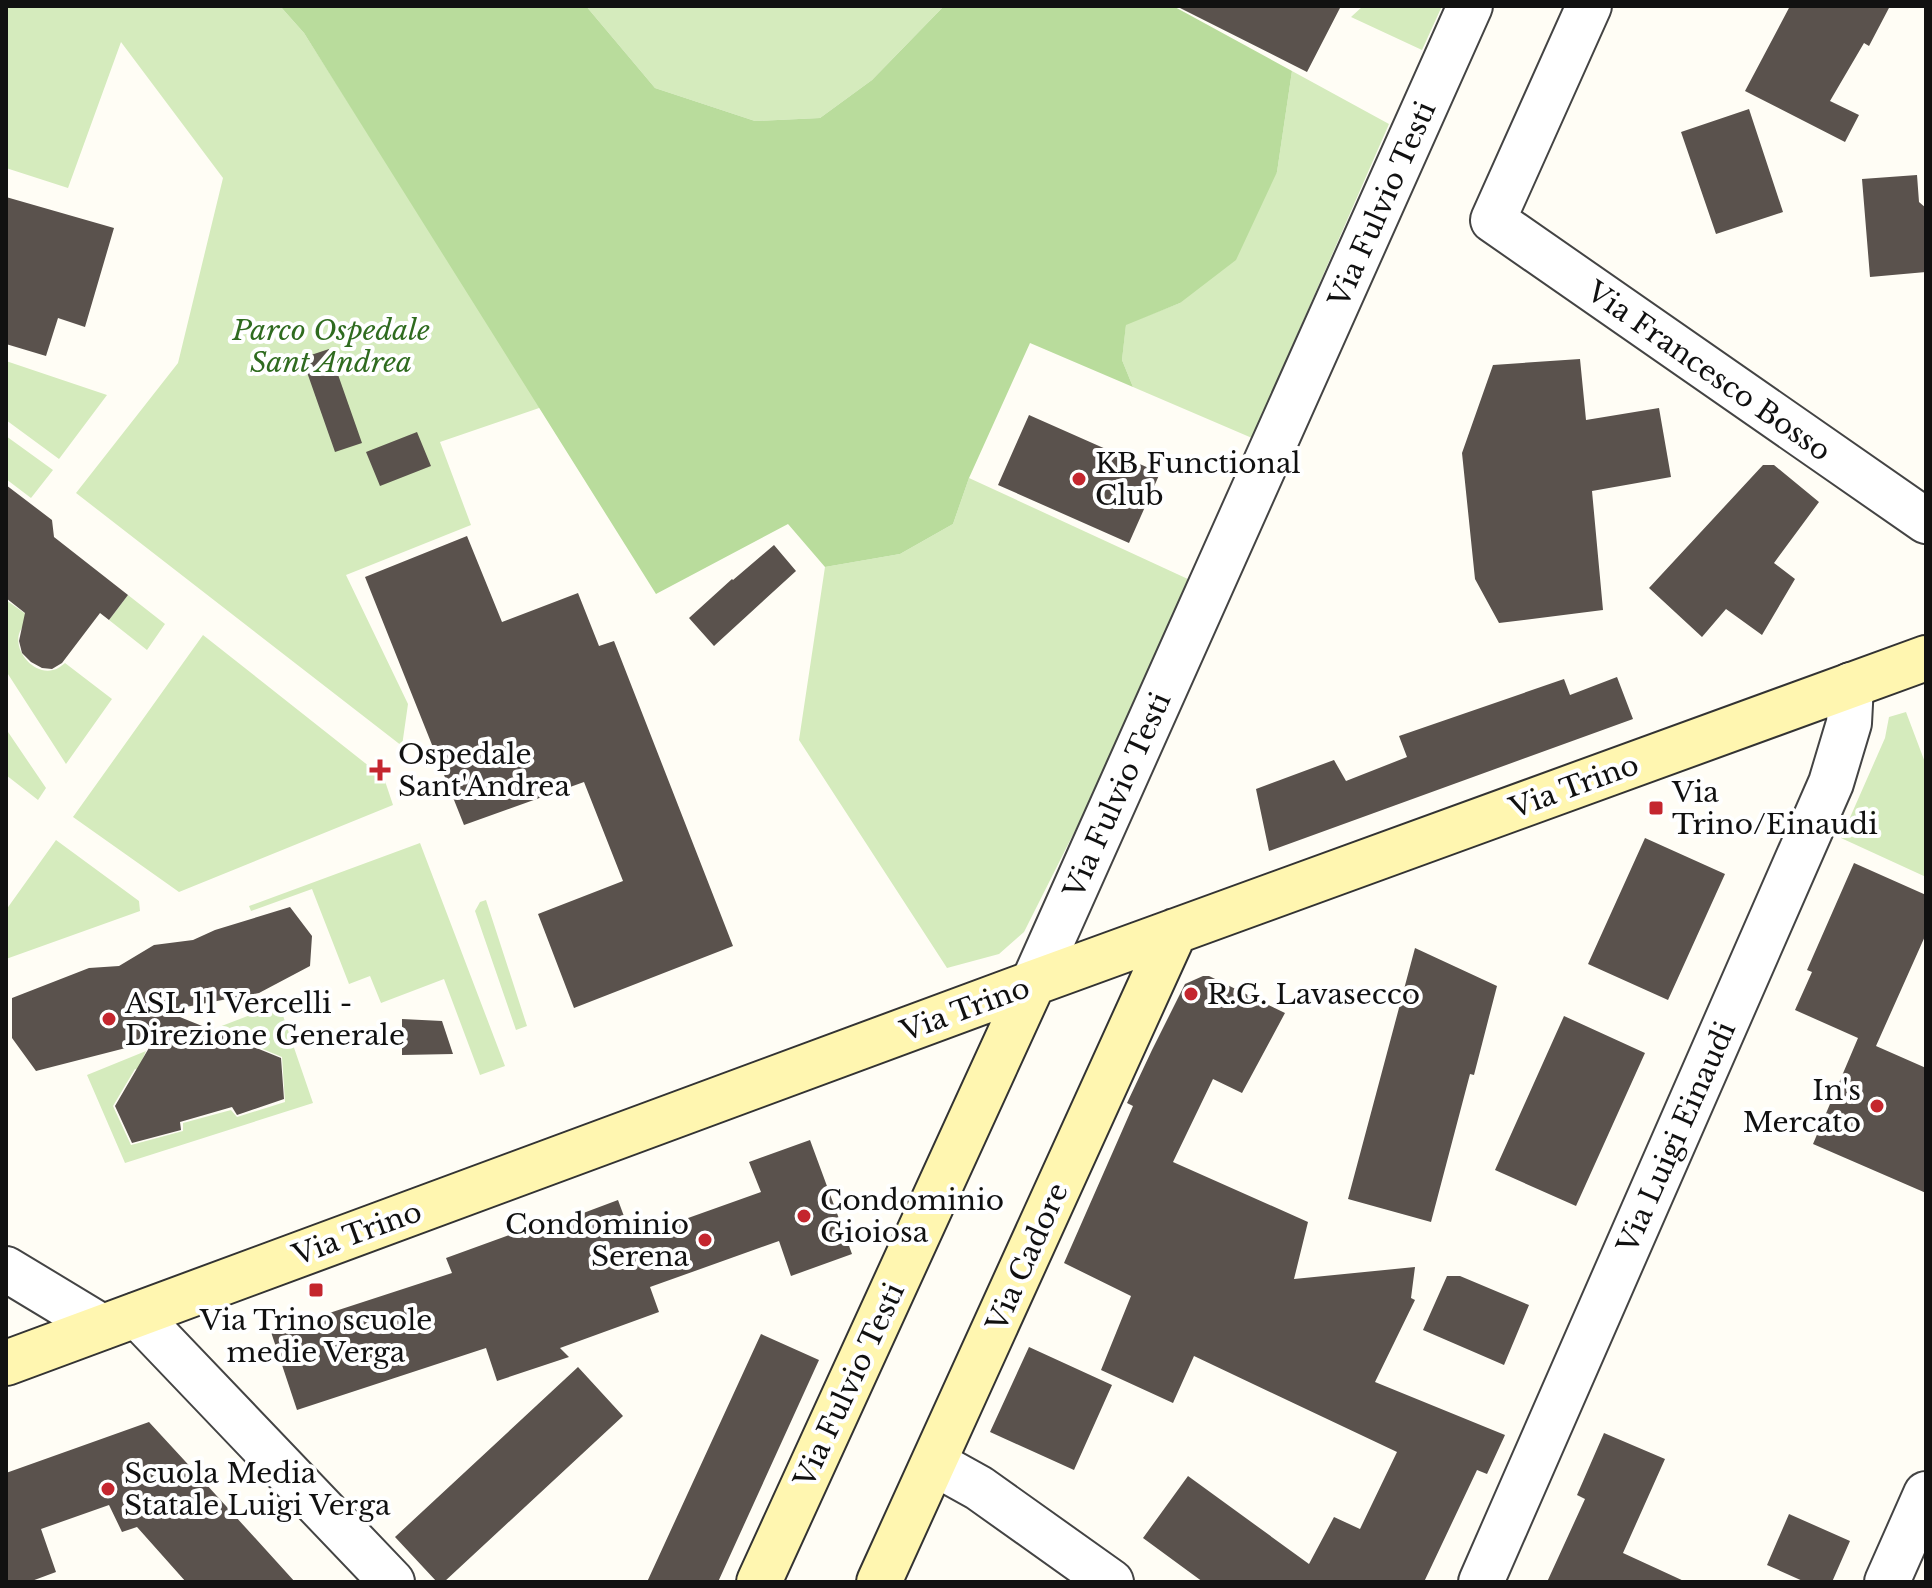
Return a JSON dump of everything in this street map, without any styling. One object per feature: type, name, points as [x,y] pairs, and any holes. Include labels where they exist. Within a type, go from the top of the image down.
[{"type":"main road","name":"Via Trino","points":[[6,1363],[1033,983],[1926,658]]},
{"type":"main road","name":"Via Cadore","points":[[879,1582],[1175,931]]},
{"type":"main road","name":"Via Fulvio Testi","points":[[759,1582],[1033,983]]},
{"type":"street","name":"Via Fulvio Testi","points":[[1033,983],[1470,6]]},
{"type":"street","name":"Via Francesco Bosso","points":[[1589,6],[1493,220],[1923,511]]},
{"type":"street","name":"Via Luigi Einaudi","points":[[1481,1582],[1831,783],[1849,723],[1851,685]]},
{"type":"street","points":[[6,1269],[120,1321],[392,1582]]},
{"type":"street","points":[[934,1463],[979,1488],[1111,1582]]},
{"type":"street","points":[[1887,1582],[1926,1494]]},
{"type":"green space","name":"Parco Ospedale Sant Andrea","points":[[6,6],[280,6],[304,33],[542,407],[440,442],[471,525],[346,575],[408,704],[402,746],[76,493],[178,363],[223,178],[121,42],[68,188],[6,168]]},
{"type":"green space","points":[[280,6],[586,6],[655,88],[755,121],[820,118],[872,80],[944,6],[1173,6],[1292,71],[1277,172],[1236,260],[1180,303],[1126,325],[1122,360],[1133,387],[1030,343],[969,478],[953,524],[900,554],[825,567],[788,524],[656,594],[304,33]]},
{"type":"green space","points":[[586,6],[944,6],[872,80],[820,118],[755,121],[655,88]]},
{"type":"green space","points":[[1363,6],[1442,6],[1422,50],[1351,17]]},
{"type":"green space","points":[[1292,71],[1389,124],[1252,438],[1133,387],[1122,360],[1126,324],[1180,303],[1277,172]]},
{"type":"green space","points":[[6,361],[107,395],[59,459],[6,420]]},
{"type":"green space","points":[[6,436],[53,470],[31,498],[6,479]]},
{"type":"green space","points":[[969,478],[1190,580],[1110,761],[1024,932],[999,954],[947,968],[799,740],[825,567],[900,554],[953,524]]},
{"type":"green space","points":[[128,595],[165,624],[147,650],[109,620]]},
{"type":"green space","points":[[6,600],[30,617],[18,641],[27,661],[46,671],[65,663],[112,699],[66,764],[6,671]]},
{"type":"green space","points":[[203,635],[384,778],[393,805],[179,892],[73,817]]},
{"type":"green space","points":[[1906,712],[1926,765],[1926,877],[1841,838],[1885,738],[1889,717]]},
{"type":"green space","points":[[6,729],[46,788],[38,800],[6,775]]},
{"type":"green space","points":[[56,840],[139,901],[140,911],[6,959],[6,910]]},
{"type":"green space","points":[[420,843],[505,1066],[480,1075],[444,979],[381,1003],[370,976],[349,984],[312,889],[251,911],[249,906]]},
{"type":"green space","points":[[486,900],[527,1026],[516,1030],[475,911],[480,902]]},
{"type":"green space","points":[[279,1004],[313,1103],[125,1163],[87,1075],[146,1051],[138,1070],[135,1069],[113,1106],[131,1145],[183,1131],[183,1123],[231,1110],[237,1117],[285,1102],[282,1057],[241,1040],[239,1043],[219,1027]]},
{"type":"building","points":[[1176,6],[1341,6],[1307,72]]},
{"type":"building","points":[[1790,6],[1890,6],[1869,46],[1864,43],[1830,101],[1859,115],[1845,142],[1745,91]]},
{"type":"building","points":[[1749,109],[1783,212],[1716,234],[1681,132]]},
{"type":"building","points":[[1917,175],[1919,202],[1926,208],[1926,272],[1870,277],[1862,179]]},
{"type":"building","points":[[6,197],[114,228],[85,327],[58,318],[46,356],[6,344]]},
{"type":"building","points":[[329,349],[362,443],[335,452],[302,358]]},
{"type":"building","points":[[1580,359],[1586,420],[1659,408],[1671,477],[1592,491],[1603,610],[1499,623],[1475,579],[1462,453],[1493,365]]},
{"type":"building","name":"KB Functional Club","points":[[1029,415],[1160,473],[1129,543],[998,485]]},
{"type":"building","points":[[417,432],[431,466],[380,486],[366,452]]},
{"type":"building","points":[[1763,465],[1774,465],[1819,502],[1774,563],[1795,579],[1762,635],[1726,609],[1702,637],[1649,588]]},
{"type":"building","points":[[6,485],[52,520],[54,537],[128,595],[109,620],[100,613],[62,663],[52,669],[42,668],[22,653],[19,641],[25,613],[6,598]]},
{"type":"building","points":[[467,536],[502,622],[578,593],[599,646],[614,641],[733,946],[574,1008],[538,914],[623,881],[584,782],[464,825],[365,577]]},
{"type":"building","points":[[774,545],[796,571],[714,646],[689,618]]},
{"type":"building","points":[[1617,677],[1633,719],[1269,851],[1256,789],[1334,760],[1346,781],[1407,757],[1399,736],[1564,679],[1570,695]]},
{"type":"building","points":[[1645,838],[1725,874],[1668,1000],[1588,964]]},
{"type":"building","points":[[1854,863],[1926,895],[1926,934],[1876,1046],[1926,1068],[1926,1193],[1813,1144],[1858,1038],[1795,1010],[1812,972],[1807,970]]},
{"type":"building","name":"ASL 11 Vercelli - Direzione Generale","points":[[290,907],[312,936],[310,966],[259,993],[165,1011],[281,1058],[284,1099],[237,1115],[232,1107],[180,1122],[181,1130],[132,1143],[115,1106],[153,1041],[36,1071],[12,1038],[12,998],[89,968],[119,966],[154,945],[193,940]]},
{"type":"building","points":[[1415,948],[1497,986],[1431,1222],[1348,1199]]},
{"type":"building","points":[[1209,976],[1285,1013],[1242,1093],[1213,1079],[1173,1162],[1308,1222],[1294,1279],[1415,1267],[1411,1298],[1415,1300],[1375,1382],[1505,1435],[1487,1474],[1477,1470],[1424,1582],[1203,1582],[1143,1538],[1188,1476],[1309,1564],[1334,1517],[1360,1529],[1397,1452],[1194,1356],[1173,1403],[1101,1370],[1131,1296],[1064,1263],[1133,1106],[1127,1103],[1152,1050],[1185,984]]},
{"type":"building","points":[[1564,1016],[1645,1053],[1576,1206],[1495,1170]]},
{"type":"building","points":[[402,1019],[442,1021],[453,1054],[402,1055]]},
{"type":"building","points":[[810,1140],[852,1254],[791,1276],[779,1241],[650,1287],[659,1312],[560,1348],[569,1357],[497,1381],[486,1348],[297,1410],[271,1332],[452,1273],[446,1258],[520,1231],[522,1236],[618,1200],[632,1238],[761,1192],[749,1162]]},
{"type":"building","points":[[1447,1276],[1460,1276],[1529,1305],[1504,1365],[1423,1330]]},
{"type":"building","points":[[761,1334],[819,1360],[718,1582],[647,1582]]},
{"type":"building","points":[[1029,1347],[1112,1385],[1074,1470],[990,1432]]},
{"type":"building","points":[[578,1367],[623,1416],[444,1582],[437,1582],[395,1537]]},
{"type":"building","name":"Scuola Media Statale Luigi Verga","points":[[149,1422],[295,1582],[186,1582],[137,1527],[122,1532],[109,1505],[41,1529],[56,1572],[29,1582],[6,1582],[6,1473]]},
{"type":"building","points":[[1604,1433],[1665,1459],[1623,1553],[1686,1582],[1547,1582],[1585,1499],[1577,1495]]},
{"type":"building","points":[[1789,1514],[1850,1541],[1832,1582],[1805,1582],[1767,1565]]},
{"type":"place","name":"KB Functional Club","points":[[1079,479]]},
{"type":"place","name":"Ospedale Sant'Andrea","points":[[380,770]]},
{"type":"place","name":"Via Trino/Einaudi","points":[[1656,808]]},
{"type":"place","name":"R.G. Lavasecco","points":[[1191,994]]},
{"type":"place","name":"ASL 11 Vercelli - Direzione Generale","points":[[109,1019]]},
{"type":"place","name":"In's Mercato","points":[[1877,1106]]},
{"type":"place","name":"Condominio Gioiosa","points":[[804,1216]]},
{"type":"place","name":"Condominio Serena","points":[[705,1240]]},
{"type":"place","name":"Via Trino scuole medie Verga","points":[[316,1290]]},
{"type":"place","name":"Scuola Media Statale Luigi Verga","points":[[108,1489]]}]
